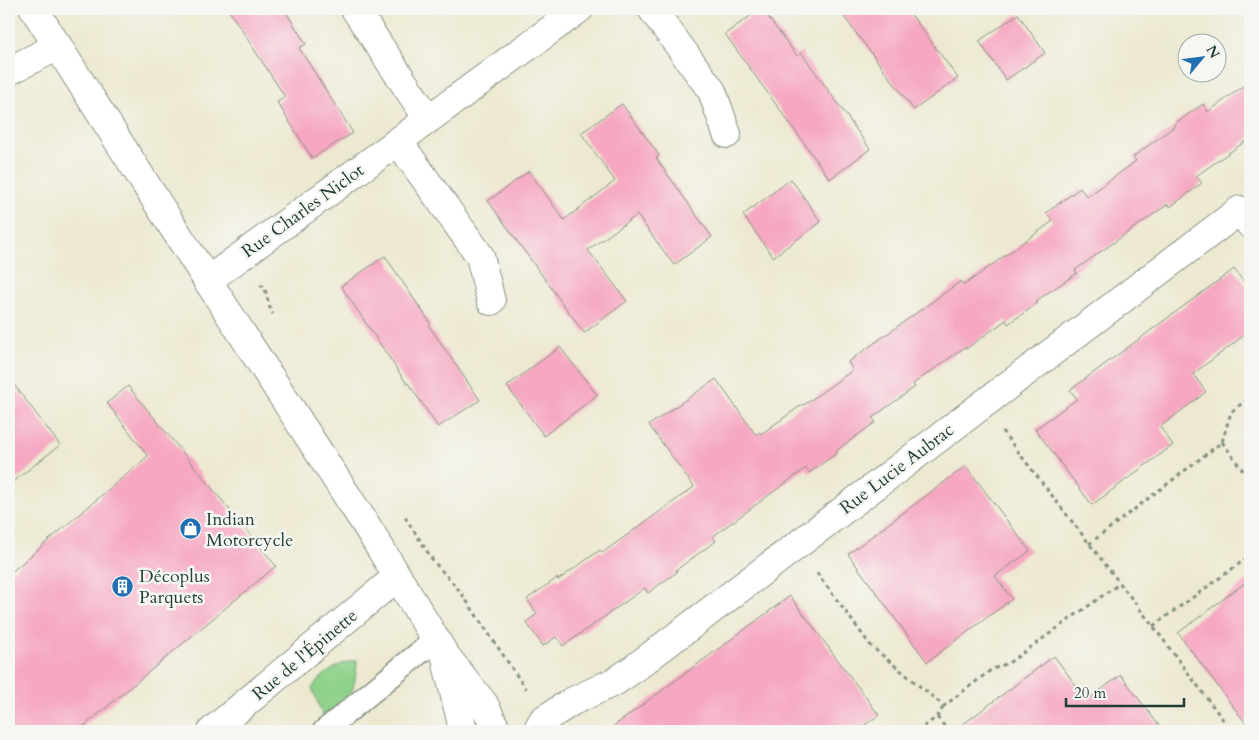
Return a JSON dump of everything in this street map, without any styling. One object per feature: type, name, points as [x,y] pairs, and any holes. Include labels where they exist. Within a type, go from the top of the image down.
[{"type":"street","points":[[34,9],[362,520],[440,648],[484,704],[497,731]]},
{"type":"street","points":[[355,9],[428,119]]},
{"type":"street","name":"Rue Charles Niclot","points":[[207,281],[579,9]]},
{"type":"street","points":[[652,9],[712,91],[727,134]]},
{"type":"street","points":[[9,71],[58,46]]},
{"type":"street","points":[[398,141],[480,256],[491,301]]},
{"type":"street","name":"Rue Lucie Aubrac","points":[[542,725],[573,701],[616,681],[1240,210],[1250,224]]},
{"type":"street","name":"Rue de l'Épinette","points":[[212,731],[397,578]]},
{"type":"street","points":[[440,648],[463,731]]},
{"type":"lane","points":[[324,731],[440,648]]},
{"type":"path","points":[[207,281],[264,286],[274,315]]},
{"type":"path","points":[[1089,544],[1222,442],[1231,412],[1250,397]]},
{"type":"path","points":[[999,426],[1224,721]]},
{"type":"path","points":[[1222,442],[1250,480]]},
{"type":"path","points":[[404,516],[434,562],[460,591],[542,725]]},
{"type":"path","points":[[1153,626],[1250,556]]},
{"type":"path","points":[[816,572],[872,646],[944,706]]},
{"type":"path","points":[[917,731],[937,717],[944,706],[991,670],[1010,662],[1120,584]]},
{"type":"path","points":[[937,717],[948,731]]},
{"type":"green space","points":[[357,660],[353,688],[349,696],[324,719],[312,688],[332,670],[344,663]]},
{"type":"building","points":[[228,9],[284,9],[306,44],[299,48],[353,133],[312,158],[277,102],[285,97]]},
{"type":"building","points":[[762,9],[797,56],[801,52],[870,149],[830,179],[725,34]]},
{"type":"building","points":[[838,9],[907,9],[958,78],[914,110]]},
{"type":"building","points":[[1018,14],[1045,53],[1006,80],[979,41]]},
{"type":"building","points":[[1250,81],[1250,138],[1196,176],[1202,183],[1170,207],[1168,204],[1075,270],[1077,273],[1036,301],[1038,303],[1008,324],[1006,320],[913,384],[915,387],[872,418],[876,422],[837,450],[838,452],[809,473],[806,468],[712,537],[716,541],[648,593],[645,588],[563,646],[556,637],[543,646],[526,622],[537,614],[527,599],[557,578],[558,580],[600,550],[602,553],[694,487],[649,425],[716,379],[756,435],[760,432],[761,434],[853,370],[848,362],[961,281],[964,285],[1053,221],[1046,213],[1080,188],[1087,197],[1136,161],[1133,157],[1175,126],[1174,124],[1203,104],[1208,112]]},
{"type":"building","points":[[622,104],[659,155],[656,158],[712,237],[674,265],[637,215],[588,250],[627,301],[584,333],[488,201],[529,171],[564,220],[615,181],[581,133]]},
{"type":"building","points":[[791,179],[821,222],[773,257],[743,215]]},
{"type":"building","points":[[385,256],[431,324],[429,326],[480,400],[438,427],[341,286]]},
{"type":"building","points":[[1234,269],[1250,290],[1250,331],[1193,374],[1206,392],[1160,427],[1173,445],[1092,505],[1035,429],[1077,399],[1070,390]]},
{"type":"building","points":[[560,347],[597,395],[544,436],[507,386]]},
{"type":"building","points":[[9,378],[60,445],[9,485]]},
{"type":"building","points":[[128,386],[276,566],[78,731],[9,731],[9,574],[148,456],[107,403]]},
{"type":"building","points":[[966,466],[1030,551],[995,576],[1012,599],[927,662],[848,554]]},
{"type":"building","points":[[1250,579],[1250,729],[1178,633]]},
{"type":"building","points":[[790,596],[879,715],[856,731],[607,731]]},
{"type":"building","points":[[1054,656],[1087,700],[1121,675],[1163,731],[954,731]]},
{"type":"place","name":"Indian Motorcycle","points":[[190,529]]},
{"type":"place","name":"Décoplus Parquets","points":[[123,586]]}]
